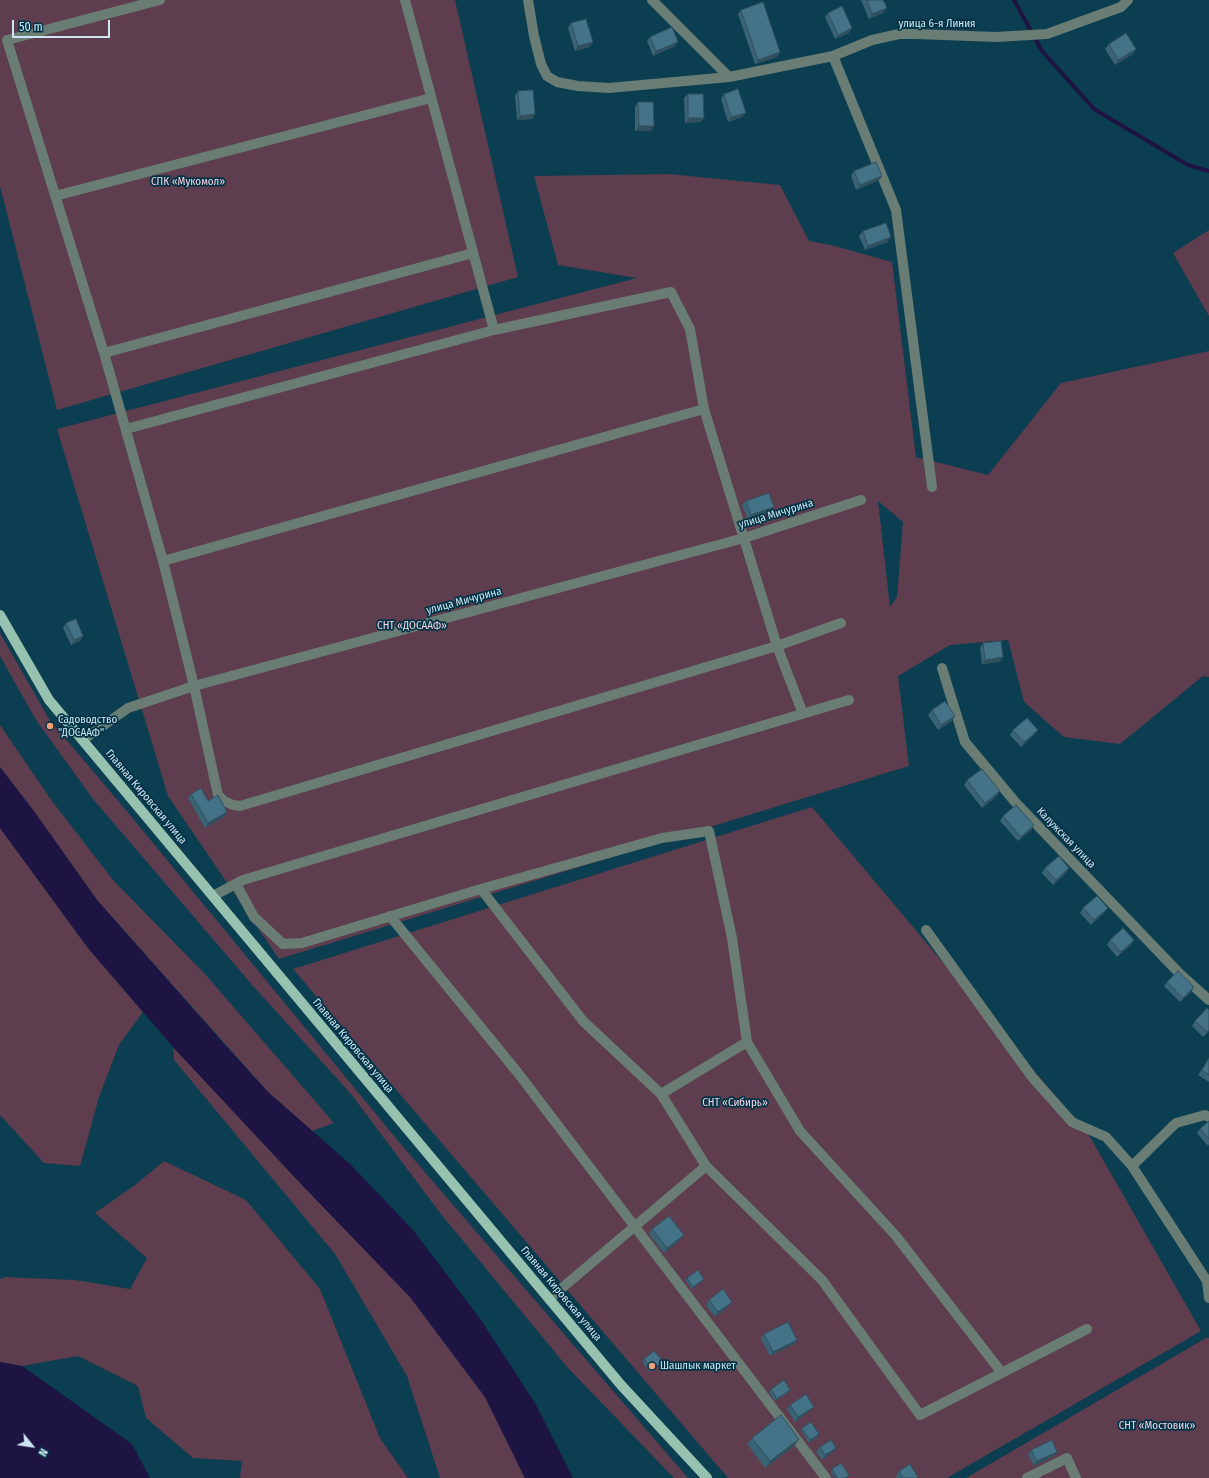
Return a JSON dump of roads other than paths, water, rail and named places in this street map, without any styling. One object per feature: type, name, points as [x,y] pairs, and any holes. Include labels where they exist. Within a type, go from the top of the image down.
[{"type":"main road","name":"Главная Кировская улица","points":[[0,615],[49,700],[621,1385],[707,1478]]},
{"type":"street","points":[[160,0],[7,40],[104,352],[126,429],[163,561],[194,686],[218,795],[224,801],[240,806],[777,646],[841,623]]},
{"type":"street","points":[[405,0],[494,330]]},
{"type":"street","name":"улица 6-я Линия","points":[[528,0],[534,36],[541,64],[547,76],[557,82],[578,86],[609,88],[729,78],[833,56],[872,40],[899,34],[996,37],[1047,34],[1125,3]]},
{"type":"street","points":[[652,0],[729,78]]},
{"type":"street","points":[[833,56],[896,210],[932,487]]},
{"type":"street","points":[[55,196],[432,98]]},
{"type":"street","points":[[104,352],[473,253]]},
{"type":"street","points":[[126,429],[494,330],[671,292],[690,329],[704,408],[777,646],[803,714]]},
{"type":"street","points":[[163,561],[704,408]]},
{"type":"street","name":"улица Мичурина","points":[[82,740],[128,708],[194,686],[744,538],[861,500]]},
{"type":"street","name":"Калужская улица","points":[[942,668],[964,742],[1016,803],[1180,974],[1209,1000]]},
{"type":"street","points":[[213,896],[251,878],[849,700]]},
{"type":"street","points":[[236,884],[254,917],[283,944],[302,943],[481,889],[662,838],[709,831],[732,938],[747,1042],[800,1131],[896,1236],[1002,1373]]},
{"type":"street","points":[[481,889],[582,1021],[661,1094],[706,1166],[822,1280],[920,1415],[1087,1329]]},
{"type":"street","points":[[390,916],[518,1073],[636,1226],[826,1478]]},
{"type":"street","points":[[926,930],[1032,1077],[1072,1122],[1106,1136],[1132,1166],[1207,1281],[1209,1298]]},
{"type":"street","points":[[661,1094],[747,1042]]},
{"type":"street","points":[[1132,1166],[1176,1123],[1205,1115],[1209,1117]]},
{"type":"street","points":[[549,1299],[706,1166]]},
{"type":"street","points":[[1027,1478],[1067,1458],[1076,1478]]},
{"type":"waterway","points":[[1014,0],[1042,51],[1094,109],[1188,165],[1209,171]]},
{"type":"place","name":"Садоводство \"ДОСААФ\"","points":[[50,726]]},
{"type":"place","name":"Шашлык маркет","points":[[652,1366]]},
{"type":"park label","name":"СПК «Мукомол»","points":[[188,182]]},
{"type":"park label","name":"СНТ «ДОСААФ»","points":[[412,626]]},
{"type":"park label","name":"СНТ «Сибирь»","points":[[735,1103]]},
{"type":"park label","name":"СНТ «Мостовик»","points":[[1157,1426]]}]
